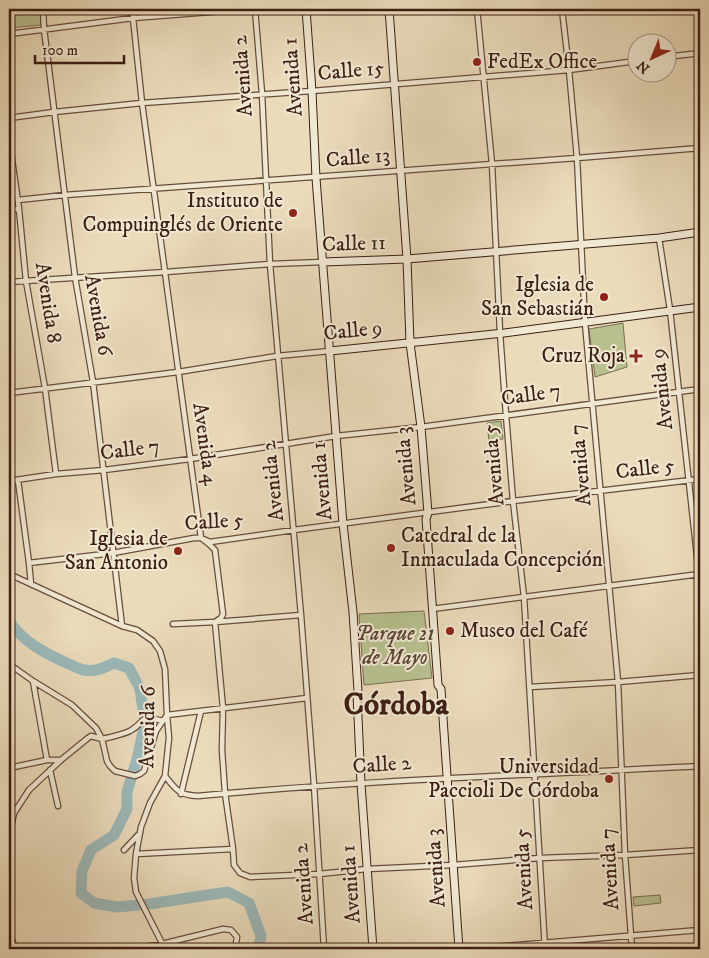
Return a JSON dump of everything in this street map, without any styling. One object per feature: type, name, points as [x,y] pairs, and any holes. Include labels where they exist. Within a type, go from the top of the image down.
[{"type":"main road","name":"Avenida 1","points":[[306,9],[316,178],[336,436],[353,612],[361,784],[374,949]]},
{"type":"main road","name":"Avenida 3","points":[[390,9],[407,259],[410,343],[428,513],[426,519],[432,608],[438,685],[441,689],[459,949]]},
{"type":"main road","name":"Calle 11","points":[[323,262],[407,259],[659,238],[700,232]]},
{"type":"main road","name":"Calle 9","points":[[330,351],[585,323],[700,307]]},
{"type":"street","name":"Avenida 6","points":[[43,9],[75,277],[93,382],[122,626]]},
{"type":"street","name":"Avenida 4","points":[[133,9],[142,103],[201,538]]},
{"type":"street","points":[[9,34],[133,18],[249,9]]},
{"type":"street","name":"Avenida 2","points":[[255,9],[262,94],[270,264],[301,615],[324,949]]},
{"type":"street","name":"Avenida 5","points":[[477,9],[492,164],[506,415],[524,597],[545,949]]},
{"type":"street","name":"Avenida 7","points":[[562,9],[570,70],[585,323],[618,682],[625,855],[632,949]]},
{"type":"street","points":[[676,56],[700,53]]},
{"type":"street","name":"Calle 15","points":[[9,118],[142,103],[570,70],[626,62]]},
{"type":"street","name":"Avenida 8","points":[[9,138],[18,200],[26,281],[56,474]]},
{"type":"street","name":"Calle 13","points":[[18,200],[700,148]]},
{"type":"street","points":[[9,210],[19,209]]},
{"type":"street","name":"Avenida 9","points":[[659,238],[670,310],[700,574],[700,598]]},
{"type":"street","name":"Calle 11","points":[[9,282],[323,262]]},
{"type":"street","name":"Calle 9","points":[[9,393],[178,372],[277,356],[330,351]]},
{"type":"street","name":"Calle 7","points":[[9,481],[190,459],[336,436],[420,427],[700,389]]},
{"type":"street","name":"Calle 5","points":[[29,563],[113,553],[194,538],[201,538],[210,542],[513,501],[700,479]]},
{"type":"street","points":[[18,480],[31,584]]},
{"type":"street","points":[[201,538],[215,550],[223,614],[215,622]]},
{"type":"street","name":"Avenida 6","points":[[9,574],[122,626],[137,630],[153,641],[160,651],[165,669],[166,715],[169,738],[165,776],[150,803],[140,827],[134,878],[136,892],[165,949]]},
{"type":"street","points":[[432,608],[700,574]]},
{"type":"street","points":[[173,624],[301,615]]},
{"type":"street","points":[[215,622],[223,708],[222,750],[225,793],[234,849],[234,865],[240,873],[250,877],[319,874],[367,869],[540,858],[700,850]]},
{"type":"street","points":[[9,664],[72,705],[96,728],[102,739],[110,766],[115,771],[135,776],[144,771],[156,731],[166,715],[307,698]]},
{"type":"street","points":[[530,686],[618,682],[700,675]]},
{"type":"street","points":[[33,681],[47,760]]},
{"type":"street","points":[[165,776],[181,794],[200,711]]},
{"type":"street","points":[[9,836],[14,813],[29,790],[61,760],[91,736],[102,739],[116,736],[130,730],[143,719],[151,717],[163,720]]},
{"type":"street","points":[[9,768],[47,760],[61,760]]},
{"type":"street","name":"Calle 2","points":[[181,794],[198,796],[314,785],[361,784],[447,777],[700,766]]},
{"type":"street","points":[[50,770],[58,806]]},
{"type":"street","points":[[124,850],[140,832]]},
{"type":"street","points":[[136,854],[234,849]]},
{"type":"street","points":[[133,949],[162,944],[224,928],[231,930],[237,937],[236,949]]},
{"type":"street","points":[[9,930],[14,949]]},
{"type":"street","points":[[469,949],[700,930]]},
{"type":"green space","points":[[9,9],[40,9],[41,25],[9,28]]},
{"type":"green space","points":[[623,323],[627,367],[595,377],[589,329]]},
{"type":"green space","points":[[501,421],[503,439],[489,441],[487,423]]},
{"type":"green space","name":"Parque 21 de Mayo","points":[[424,611],[432,678],[364,685],[359,614]]},
{"type":"green space","points":[[660,895],[661,903],[634,906],[633,897]]},
{"type":"waterway","points":[[9,621],[21,635],[36,647],[78,668],[96,670],[114,663],[129,668],[140,689],[145,723],[127,792],[127,809],[114,835],[91,850],[82,871],[81,893],[94,903],[117,907],[228,892],[249,903],[261,936],[258,949]]},
{"type":"place","name":"FedEx Office","points":[[477,62]]},
{"type":"place","name":"Instituto de Compuinglés de Oriente","points":[[293,213]]},
{"type":"place","name":"Iglesia de San Sebastián","points":[[604,297]]},
{"type":"place","name":"Cruz Roja","points":[[636,356]]},
{"type":"place","name":"Catedral de la Inmaculada Concepción","points":[[391,548]]},
{"type":"place","name":"Iglesia de San Antonio","points":[[178,551]]},
{"type":"place","name":"Museo del Café","points":[[450,631]]},
{"type":"place","name":"Universidad Paccioli De Córdoba","points":[[609,779]]},
{"type":"district","name":"Córdoba","points":[[396,705]]}]
